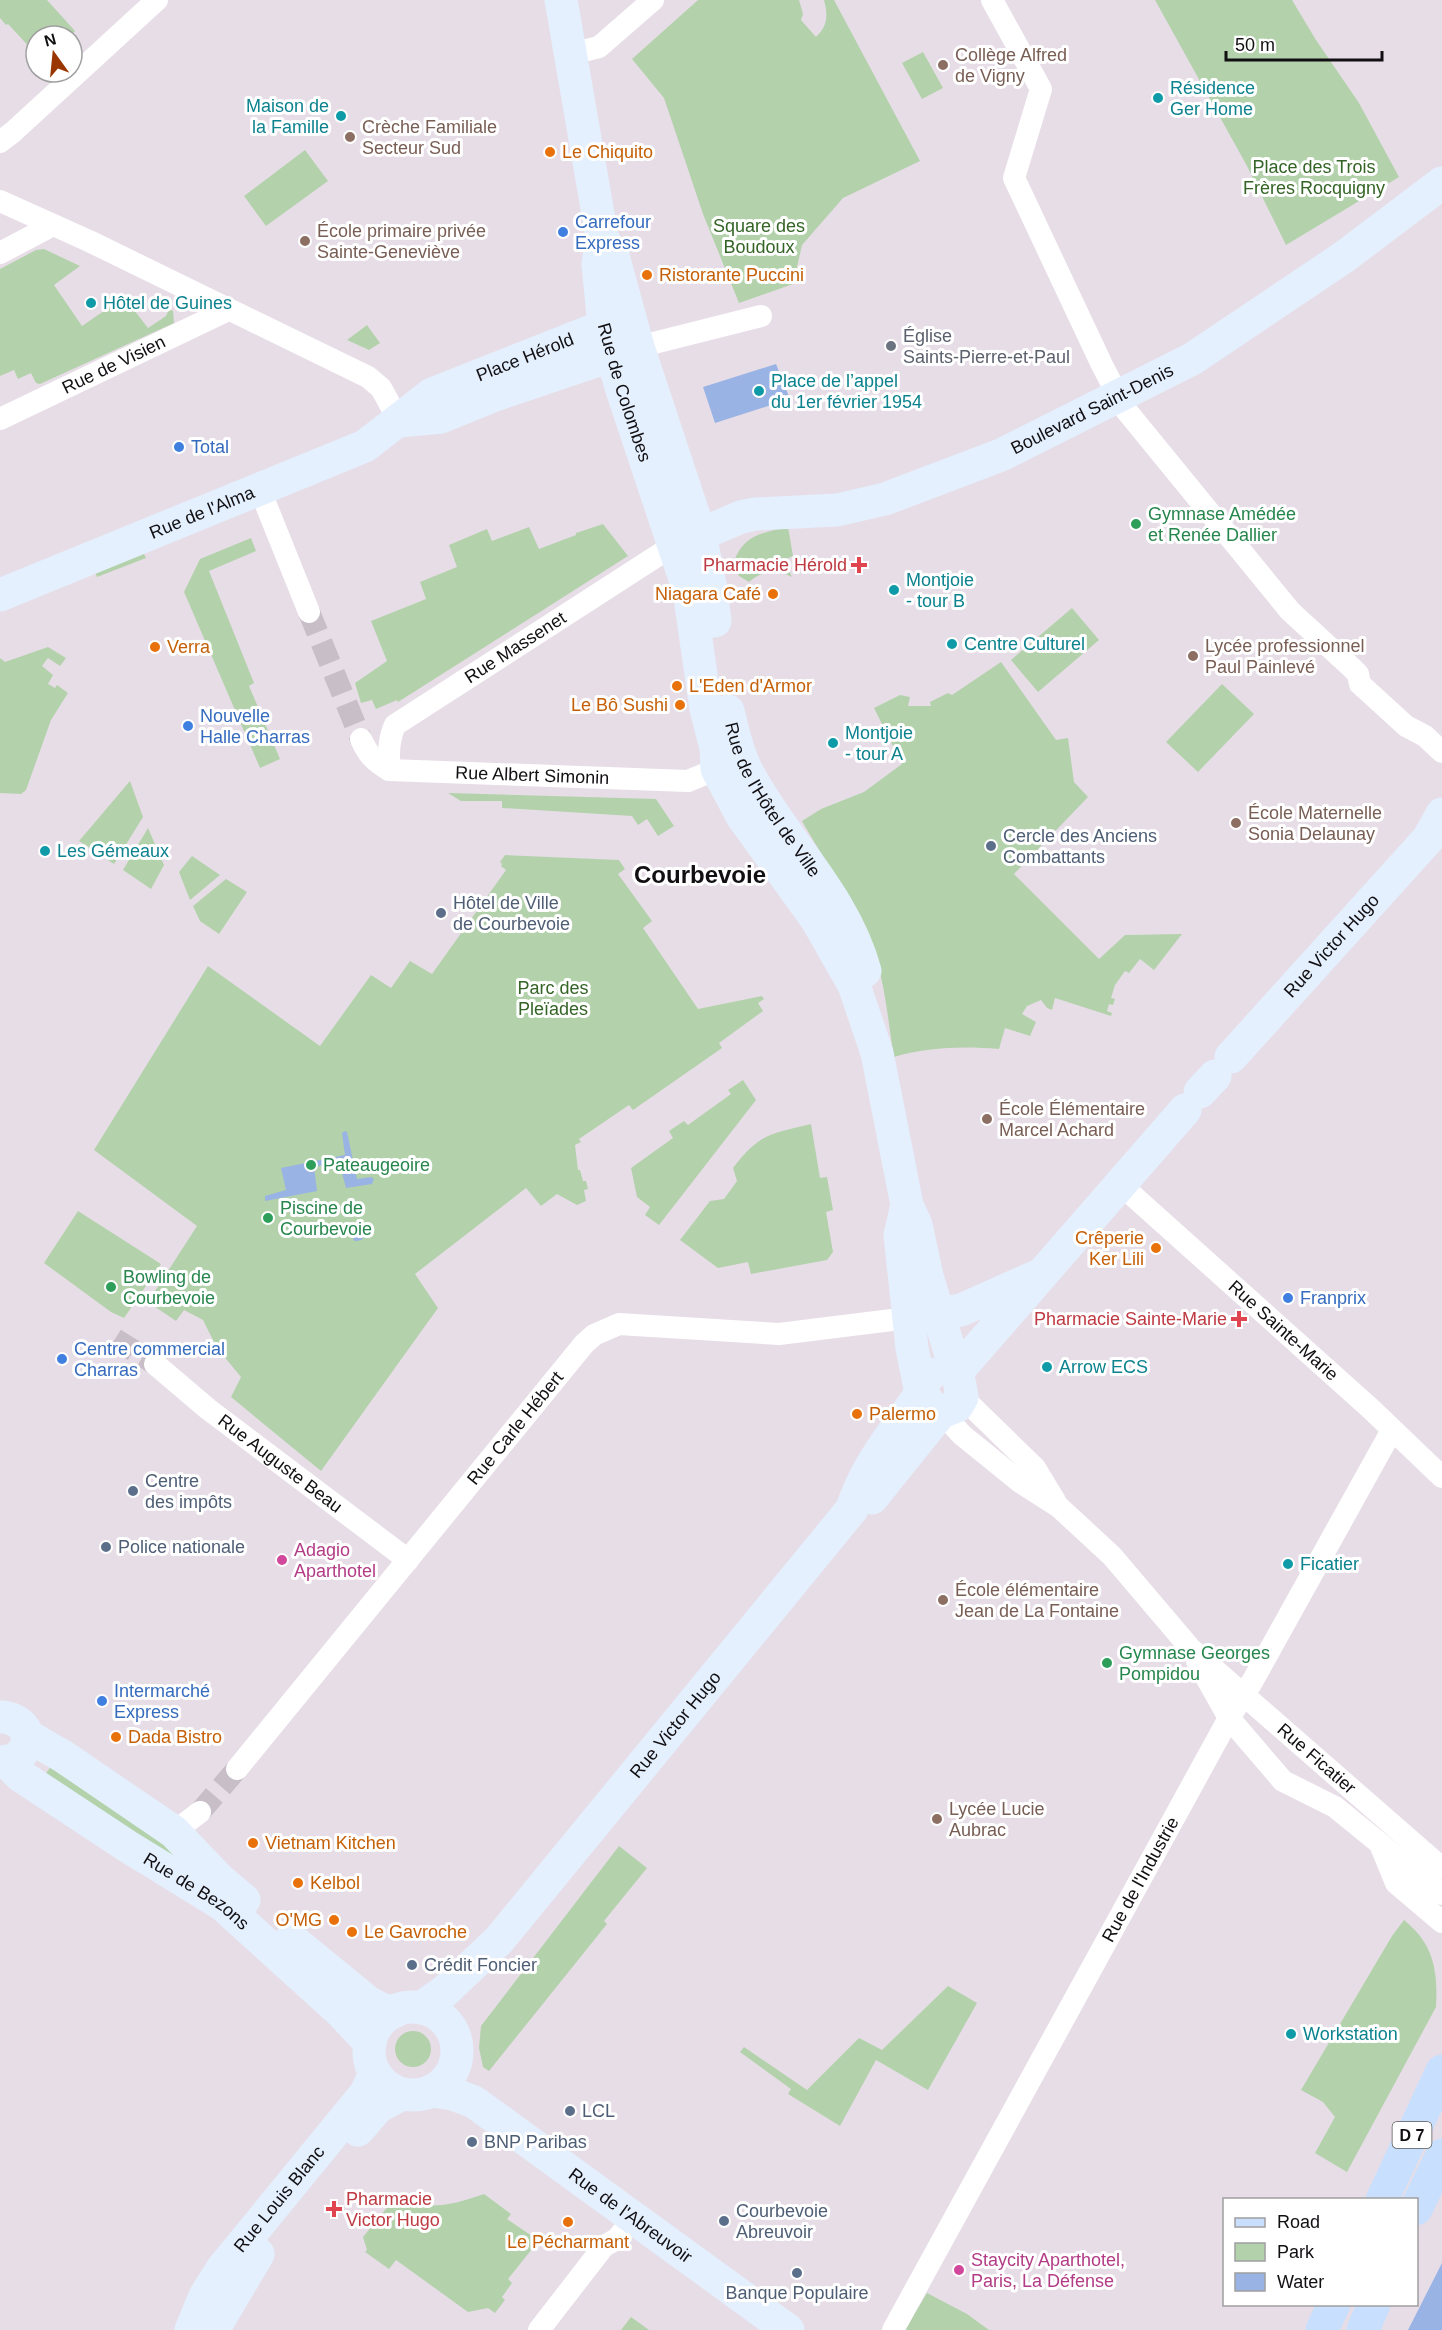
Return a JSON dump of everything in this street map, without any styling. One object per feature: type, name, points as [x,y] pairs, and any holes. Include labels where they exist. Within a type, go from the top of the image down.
[{"type":"main road","name":"Rue de Colombes","points":[[561,0],[602,237],[597,264],[687,539]]},
{"type":"main road","name":"Boulevard Saint-Denis","points":[[687,539],[741,517],[755,514],[837,510],[885,499],[1001,455],[1192,359],[1344,257],[1442,183]]},
{"type":"main road","name":"Place Hérold","points":[[445,389],[621,337]]},
{"type":"main road","name":"Place Hérold","points":[[399,421],[441,417],[495,395],[621,337]]},
{"type":"main road","name":"Rue de l'Alma","points":[[0,595],[365,446],[432,394],[445,389]]},
{"type":"main road","name":"Rue de l'Hôtel de Ville","points":[[687,539],[712,594],[729,713],[729,762],[742,816],[816,920],[844,966],[854,985],[877,1053],[907,1205],[916,1225],[923,1316],[945,1394]]},
{"type":"main road","name":"Rue Victor Hugo","points":[[407,2010],[445,1991],[499,1940],[852,1509],[871,1499],[885,1485],[945,1394],[1042,1274],[1208,1083],[1439,826]]},
{"type":"main road","name":"Rue Victor Hugo","points":[[923,1316],[960,1310],[1042,1274]]},
{"type":"main road","name":"Rue de Bezons","points":[[0,1717],[11,1717],[20,1722],[27,1736],[64,1757],[174,1832],[218,1878],[368,2002],[381,2009],[407,2010]]},
{"type":"main road","points":[[3,1760],[20,1756],[27,1743],[27,1736]]},
{"type":"main road","name":"Rue de Bezons","points":[[3,1760],[21,1776],[223,1905],[341,2012],[372,2058]]},
{"type":"main road","name":"Rue Victor Hugo","points":[[452,2031],[462,2004],[499,1940]]},
{"type":"main road","points":[[407,2010],[439,2016],[452,2031],[456,2042],[455,2064],[450,2075],[442,2084],[416,2092],[391,2090],[372,2058],[374,2031],[382,2020],[407,2010]]},
{"type":"main road","name":"Rue Louis Blanc","points":[[191,2330],[205,2296],[222,2269],[366,2093],[372,2058]]},
{"type":"main road","name":"Rue de l'Abreuvoir","points":[[455,2064],[474,2102],[625,2228],[789,2330]]},
{"type":"main road","name":"D 7","points":[[1382,2198],[1442,2071]]},
{"type":"main road","name":"Rue Louis Blanc","points":[[213,2330],[250,2266],[265,2245],[372,2113],[388,2100],[416,2092]]},
{"type":"main road","name":"Rue de l'Abreuvoir","points":[[416,2092],[453,2094],[474,2102]]},
{"type":"main road","name":"D 7","points":[[1418,2205],[1442,2155]]},
{"type":"main road","points":[[1322,2330],[1333,2306]]},
{"type":"main road","points":[[1363,2330],[1373,2306]]},
{"type":"street","points":[[0,162],[7,137],[157,0]]},
{"type":"street","points":[[571,54],[599,47],[653,0]]},
{"type":"street","points":[[992,0],[1041,89],[1014,178],[1125,410],[1290,610],[1358,674],[1360,684],[1406,726],[1425,736],[1442,752]]},
{"type":"street","points":[[0,201],[374,381],[381,388],[399,421]]},
{"type":"street","points":[[0,254],[53,225]]},
{"type":"street","name":"Rue de Visien","points":[[0,419],[228,310]]},
{"type":"street","points":[[621,337],[761,316]]},
{"type":"street","points":[[260,490],[309,612]]},
{"type":"street","name":"Rue Massenet","points":[[389,770],[389,742],[395,725],[687,539]]},
{"type":"street","points":[[361,739],[367,754],[373,761],[389,770]]},
{"type":"street","name":"Rue Albert Simonin","points":[[389,770],[688,781],[729,762]]},
{"type":"street","name":"Rue Sainte-Marie","points":[[1121,1185],[1442,1477]]},
{"type":"street","name":"Rue Carle Hébert","points":[[237,1769],[584,1344],[604,1329],[619,1324],[638,1324],[779,1334],[923,1316]]},
{"type":"street","name":"Rue Auguste Beau","points":[[155,1364],[208,1409],[408,1560]]},
{"type":"street","name":"Rue Ficatier","points":[[945,1394],[962,1435],[1020,1482],[1059,1507],[1113,1556],[1191,1649],[1442,1868]]},
{"type":"street","name":"Rue de l'Industrie","points":[[894,2330],[1229,1718],[1392,1430]]},
{"type":"street","name":"Rue Ficatier","points":[[1191,1649],[1229,1718],[1283,1781],[1335,1807],[1442,1894]]},
{"type":"street","points":[[174,1832],[200,1812]]},
{"type":"street","name":"Rue Ficatier","points":[[1378,1840],[1396,1883],[1442,1922]]},
{"type":"street","points":[[539,2330],[604,2246],[625,2228]]},
{"type":"street","points":[[559,2330],[616,2253],[625,2228]]},
{"type":"green space","points":[[0,0],[47,0],[69,24],[24,24],[24,41],[0,18]]},
{"type":"green space","name":"Square des Boudoux","points":[[698,0],[799,0],[803,14],[801,20],[816,37],[823,29],[826,20],[824,0],[834,0],[920,161],[843,198],[802,245],[793,284],[739,303],[703,214],[664,98],[632,59]]},
{"type":"green space","name":"Place des Trois Frères Rocquigny","points":[[1155,0],[1292,0],[1359,103],[1399,177],[1286,245],[1247,166]]},
{"type":"green space","points":[[923,52],[943,88],[922,99],[902,63]]},
{"type":"green space","points":[[305,150],[328,181],[266,226],[244,196]]},
{"type":"green space","points":[[44,249],[80,266],[54,285],[82,326],[124,297],[148,328],[166,316],[169,309],[173,311],[174,323],[40,384],[36,383],[31,373],[18,379],[14,370],[0,376],[0,269],[36,250]]},
{"type":"green space","points":[[367,325],[380,343],[369,350],[347,340]]},
{"type":"green space","points":[[603,524],[628,556],[398,702],[397,700],[376,709],[372,700],[361,703],[355,683],[387,661],[371,621],[426,599],[420,582],[457,567],[449,545],[487,529],[492,541],[529,527],[539,549]]},
{"type":"green space","points":[[788,527],[793,556],[784,560],[792,577],[770,572],[759,575],[749,582],[739,576],[733,564],[737,554],[748,541],[761,534]]},
{"type":"green space","points":[[251,538],[256,551],[209,571],[254,683],[249,686],[280,759],[260,768],[184,592],[200,559]]},
{"type":"green space","points":[[142,550],[146,558],[97,577],[94,570]]},
{"type":"green space","points":[[1072,608],[1099,640],[1038,692],[1011,660]]},
{"type":"green space","points":[[48,647],[66,658],[60,666],[48,658],[42,666],[53,675],[48,684],[55,688],[57,685],[68,693],[51,720],[26,790],[21,794],[0,793],[0,658],[5,662]]},
{"type":"green space","points":[[1001,662],[1056,740],[1068,738],[1074,782],[1088,797],[1014,874],[1099,959],[1125,935],[1182,934],[1154,970],[1140,959],[1129,973],[1125,971],[1115,985],[1111,998],[1115,999],[1113,1005],[1109,1004],[1107,1011],[1112,1013],[1111,1016],[1055,998],[1052,1010],[1047,1008],[1041,1000],[1027,1006],[1022,1014],[1036,1022],[1030,1036],[1005,1028],[999,1049],[946,1048],[894,1057],[879,968],[868,938],[851,904],[802,821],[821,809],[864,792],[902,764],[874,708],[900,695],[910,697],[908,706],[931,706],[930,702],[948,693],[952,695]]},
{"type":"green space","points":[[1222,684],[1254,714],[1198,772],[1166,742]]},
{"type":"green space","points":[[130,781],[143,817],[114,864],[79,841]]},
{"type":"green space","points":[[448,793],[656,799],[674,826],[658,836],[647,819],[638,825],[632,816],[502,808],[502,801],[461,801]]},
{"type":"green space","points":[[148,828],[164,865],[151,889],[123,870]]},
{"type":"green space","name":"Parc des Pleïades","points":[[505,855],[619,860],[625,869],[618,874],[652,921],[643,928],[698,1009],[762,996],[764,999],[758,1003],[763,1011],[719,1043],[722,1048],[633,1110],[629,1105],[579,1139],[581,1142],[575,1145],[578,1170],[580,1170],[583,1181],[586,1181],[588,1189],[584,1190],[586,1201],[577,1205],[557,1194],[541,1206],[526,1188],[415,1274],[438,1308],[321,1471],[231,1397],[241,1377],[217,1348],[203,1320],[184,1310],[176,1321],[148,1302],[197,1226],[94,1150],[208,966],[320,1046],[371,975],[391,988],[410,961],[432,974],[506,870],[500,862]]},
{"type":"green space","points":[[192,856],[220,875],[190,900],[179,872]]},
{"type":"green space","points":[[226,879],[247,892],[219,934],[200,921],[193,906]]},
{"type":"green space","points":[[743,1080],[756,1100],[659,1225],[645,1215],[650,1207],[637,1197],[631,1168],[673,1138],[669,1131],[684,1121],[688,1125],[731,1094],[728,1090]]},
{"type":"green space","points":[[811,1124],[820,1178],[827,1177],[833,1210],[826,1212],[833,1252],[827,1260],[751,1274],[748,1262],[718,1268],[680,1240],[710,1201],[724,1199],[737,1181],[733,1168],[751,1148],[775,1133]]},
{"type":"green space","name":"Bowling de Courbevoie","points":[[78,1211],[161,1264],[124,1318],[111,1312],[44,1263]]},
{"type":"green space","points":[[55,1761],[207,1876],[41,1780]]},
{"type":"green space","points":[[619,1846],[647,1868],[604,1921],[607,1924],[489,2071],[483,2067],[479,2048],[481,2026]]},
{"type":"green space","points":[[1404,1920],[1422,1939],[1432,1959],[1436,1982],[1436,2007],[1347,2172],[1315,2153],[1335,2117],[1323,2102],[1301,2090],[1392,1936]]},
{"type":"green space","points":[[948,1986],[977,2003],[928,2090],[876,2060],[840,2126],[788,2094],[791,2089],[740,2052],[744,2047],[807,2090],[859,2038],[882,2050]]},
{"type":"green space","points":[[413,2031],[426,2036],[431,2049],[426,2062],[413,2067],[400,2062],[395,2049],[400,2036]]},
{"type":"green space","points":[[484,2194],[511,2214],[507,2219],[535,2238],[536,2244],[508,2279],[512,2283],[502,2297],[505,2300],[495,2313],[488,2308],[468,2312],[396,2260],[389,2269],[365,2252],[367,2250],[363,2237],[394,2199],[418,2205],[439,2205]]},
{"type":"green space","points":[[927,2293],[967,2314],[989,2330],[905,2330]]},
{"type":"green space","points":[[631,2317],[649,2330],[621,2330]]},
{"type":"water","points":[[776,364],[790,399],[715,423],[703,387]]},
{"type":"water","name":"Pateaugeoire","points":[[345,1131],[357,1179],[371,1177],[374,1179],[372,1184],[346,1188],[339,1162],[314,1167],[317,1191],[265,1201],[265,1196],[286,1190],[281,1168],[345,1155],[342,1133]]},
{"type":"water","points":[[1442,2263],[1442,2330],[1408,2330]]},
{"type":"waterway","points":[[356,1238],[360,1237]]},
{"type":"tunnel","points":[[309,612],[361,739]]},
{"type":"tunnel","points":[[115,1339],[155,1364]]},
{"type":"tunnel","points":[[200,1812],[237,1769]]},
{"type":"place","name":"Collège Alfred de Vigny","points":[[943,65]]},
{"type":"place","name":"Résidence Ger Home","points":[[1158,98]]},
{"type":"place","name":"Maison de la Famille","points":[[341,116]]},
{"type":"place","name":"Crèche Familiale Secteur Sud","points":[[350,137]]},
{"type":"place","name":"Le Chiquito","points":[[550,152]]},
{"type":"place","name":"Carrefour Express","points":[[563,232]]},
{"type":"place","name":"École primaire privée Sainte-Geneviève","points":[[305,241]]},
{"type":"place","name":"Ristorante Puccini","points":[[647,275]]},
{"type":"place","name":"Hôtel de Guines","points":[[91,303]]},
{"type":"place","name":"Église Saints-Pierre-et-Paul","points":[[891,346]]},
{"type":"place","name":"Place de l’appel du 1er février 1954","points":[[759,391]]},
{"type":"place","name":"Total","points":[[179,447]]},
{"type":"place","name":"Gymnase Amédée et Renée Dallier","points":[[1136,524]]},
{"type":"place","name":"Pharmacie Hérold","points":[[859,565]]},
{"type":"place","name":"Montjoie - tour B","points":[[894,590]]},
{"type":"place","name":"Niagara Café","points":[[773,594]]},
{"type":"place","name":"Centre Culturel","points":[[952,644]]},
{"type":"place","name":"Verra","points":[[155,647]]},
{"type":"place","name":"Lycée professionnel Paul Painlevé","points":[[1193,656]]},
{"type":"place","name":"L'Eden d'Armor","points":[[677,686]]},
{"type":"place","name":"Le Bô Sushi","points":[[680,705]]},
{"type":"place","name":"Nouvelle Halle Charras","points":[[188,726]]},
{"type":"place","name":"Montjoie - tour A","points":[[833,743]]},
{"type":"place","name":"École Maternelle Sonia Delaunay","points":[[1236,823]]},
{"type":"place","name":"Cercle des Anciens Combattants","points":[[991,846]]},
{"type":"place","name":"Les Gémeaux","points":[[45,851]]},
{"type":"place","name":"Hôtel de Ville de Courbevoie","points":[[441,913]]},
{"type":"place","name":"École Élémentaire Marcel Achard","points":[[987,1119]]},
{"type":"place","name":"Pateaugeoire","points":[[311,1165]]},
{"type":"place","name":"Piscine de Courbevoie","points":[[268,1218]]},
{"type":"place","name":"Crêperie Ker Lili","points":[[1156,1248]]},
{"type":"place","name":"Bowling de Courbevoie","points":[[111,1287]]},
{"type":"place","name":"Franprix","points":[[1288,1298]]},
{"type":"place","name":"Pharmacie Sainte-Marie","points":[[1239,1319]]},
{"type":"place","name":"Centre commercial Charras","points":[[62,1359]]},
{"type":"place","name":"Arrow ECS","points":[[1047,1367]]},
{"type":"place","name":"Palermo","points":[[857,1414]]},
{"type":"place","name":"Centre des impôts","points":[[133,1491]]},
{"type":"place","name":"Police nationale","points":[[106,1547]]},
{"type":"place","name":"Adagio Aparthotel","points":[[282,1560]]},
{"type":"place","name":"Ficatier","points":[[1288,1564]]},
{"type":"place","name":"École élémentaire Jean de La Fontaine","points":[[943,1600]]},
{"type":"place","name":"Gymnase Georges Pompidou","points":[[1107,1663]]},
{"type":"place","name":"Intermarché Express","points":[[102,1701]]},
{"type":"place","name":"Dada Bistro","points":[[116,1737]]},
{"type":"place","name":"Lycée Lucie Aubrac","points":[[937,1819]]},
{"type":"place","name":"Vietnam Kitchen","points":[[253,1843]]},
{"type":"place","name":"Kelbol","points":[[298,1883]]},
{"type":"place","name":"O'MG","points":[[334,1920]]},
{"type":"place","name":"Le Gavroche","points":[[352,1932]]},
{"type":"place","name":"Crédit Foncier","points":[[412,1965]]},
{"type":"place","name":"Workstation","points":[[1291,2034]]},
{"type":"place","name":"LCL","points":[[570,2111]]},
{"type":"place","name":"BNP Paribas","points":[[472,2142]]},
{"type":"place","name":"Pharmacie Victor Hugo","points":[[334,2209]]},
{"type":"place","name":"Courbevoie Abreuvoir","points":[[724,2221]]},
{"type":"place","name":"Le Pécharmant","points":[[568,2222]]},
{"type":"place","name":"Staycity Aparthotel, Paris, La Défense","points":[[959,2270]]},
{"type":"place","name":"Banque Populaire","points":[[797,2273]]},
{"type":"district","name":"Courbevoie","points":[[700,875]]}]
